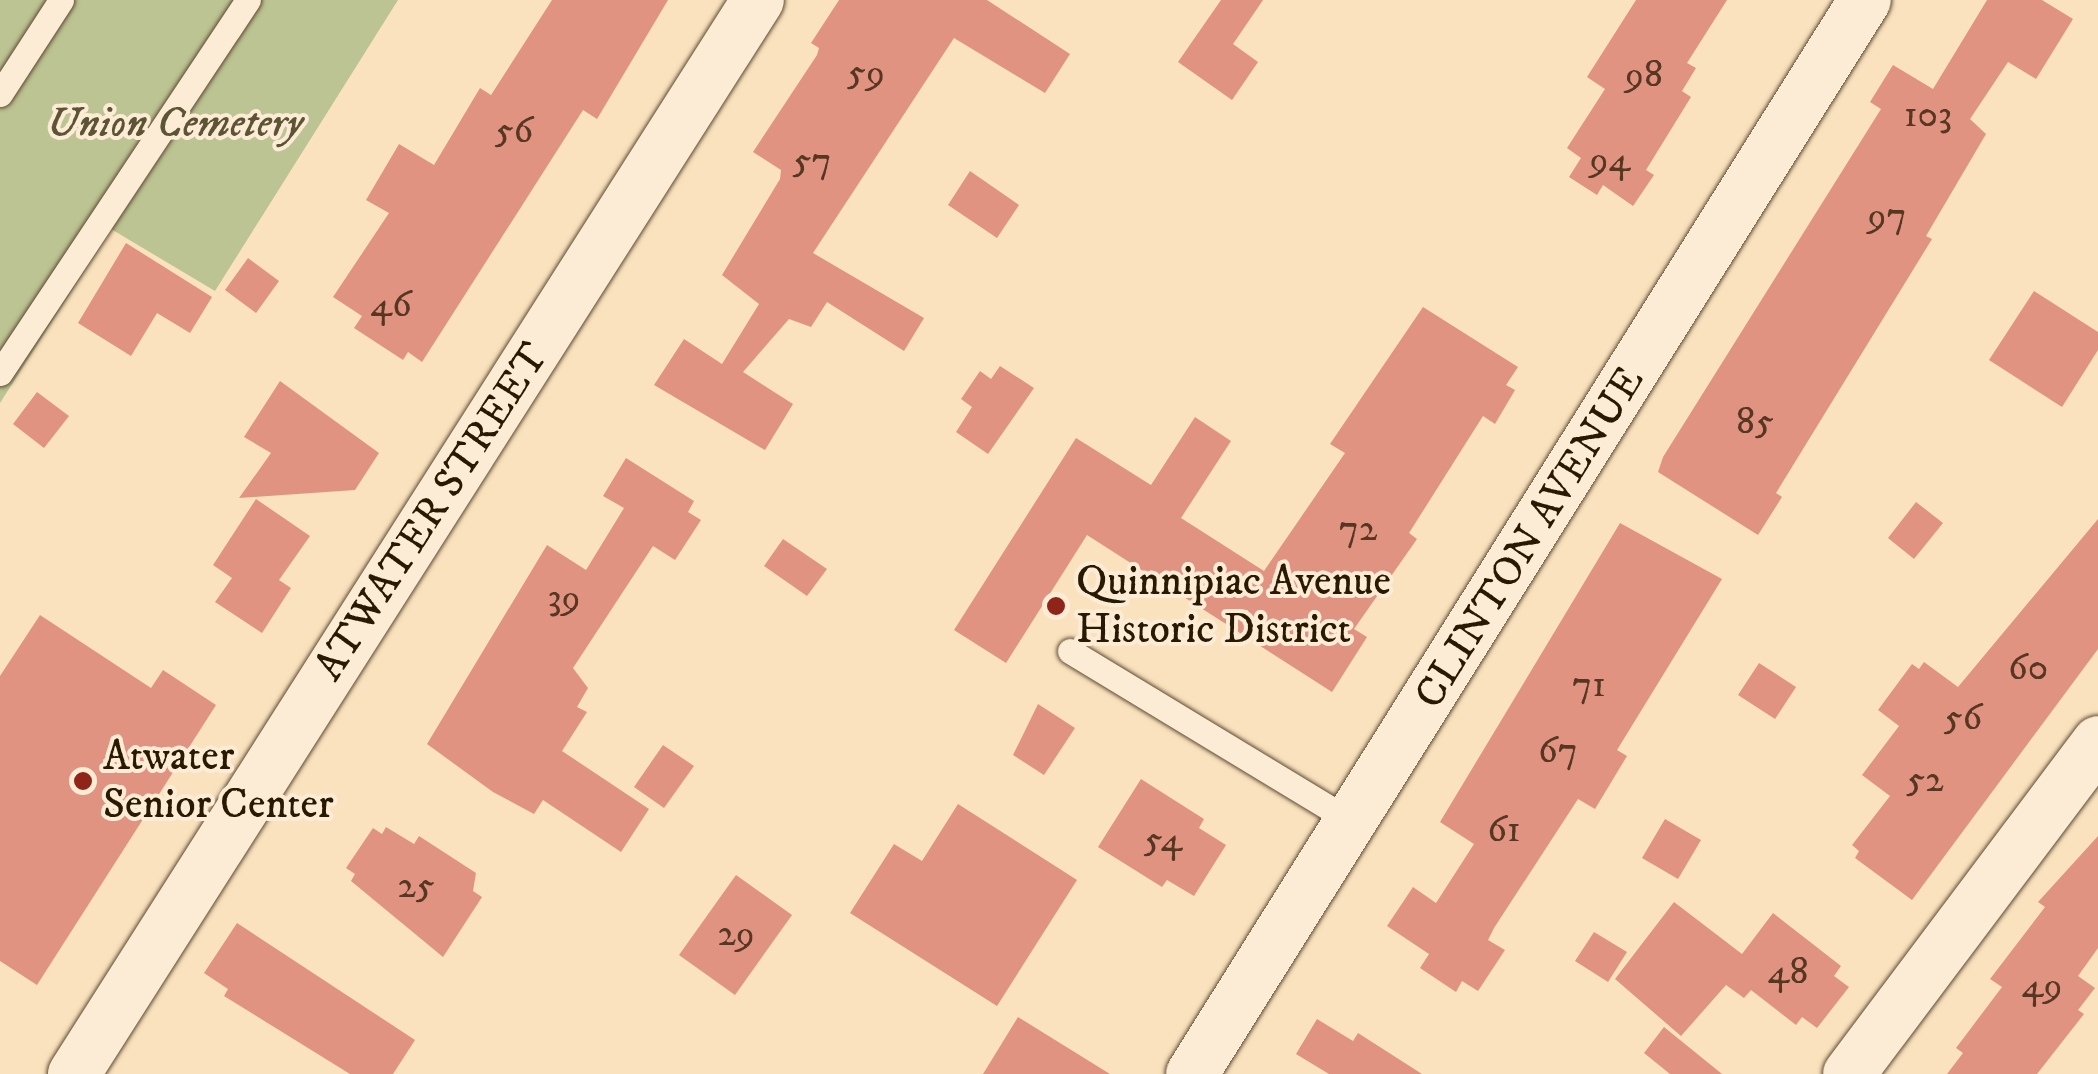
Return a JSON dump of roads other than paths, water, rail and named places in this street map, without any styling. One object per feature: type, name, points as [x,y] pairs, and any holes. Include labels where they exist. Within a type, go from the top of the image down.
[{"type":"street","name":"ATWATER STREET","points":[[74,1074],[758,0]]},
{"type":"street","name":"CLINTON AVENUE","points":[[1192,1074],[1865,0]]},
{"type":"street","points":[[1849,1074],[2098,742]]},
{"type":"lane","points":[[0,94],[61,0]]},
{"type":"lane","points":[[0,373],[248,0]]},
{"type":"lane","points":[[1070,651],[1352,822]]},
{"type":"place","name":"Quinnipiac Avenue Historic District","points":[[1056,606]]},
{"type":"place","name":"Atwater Senior Center","points":[[83,781]]},
{"type":"park label","name":"Union Cemetery","points":[[175,124]]}]
